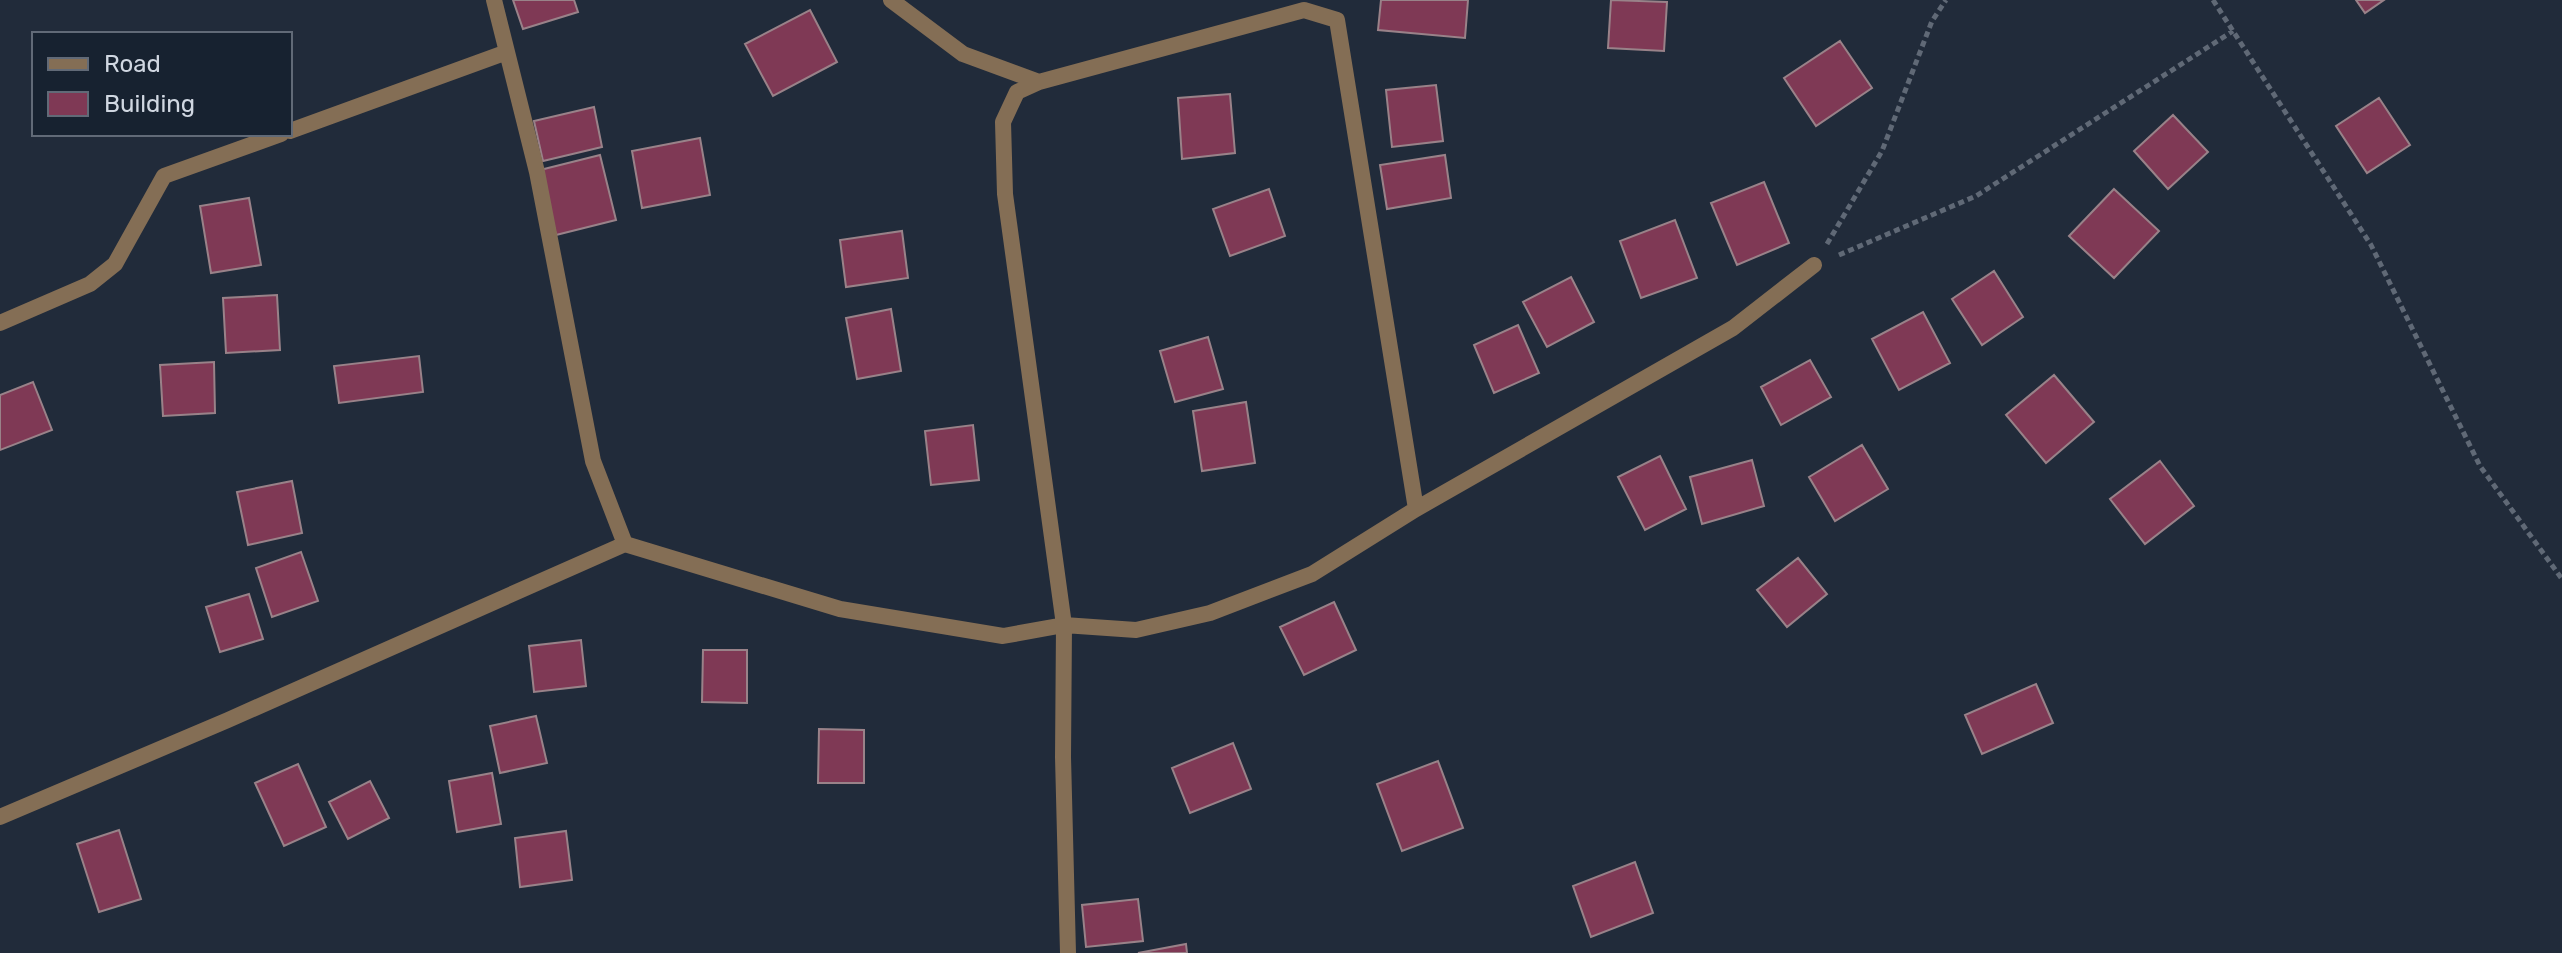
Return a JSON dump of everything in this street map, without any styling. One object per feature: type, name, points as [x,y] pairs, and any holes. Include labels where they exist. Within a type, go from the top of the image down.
[{"type":"street","points":[[494,0],[537,172],[593,461],[625,544]]},
{"type":"street","points":[[891,0],[963,54],[1039,82]]},
{"type":"street","points":[[1068,953],[1063,757],[1064,625],[1005,194],[1003,122],[1017,92],[1039,82],[1304,10],[1337,20],[1416,509]]},
{"type":"street","points":[[292,130],[507,52]]},
{"type":"street","points":[[0,323],[90,284],[115,264],[164,176],[275,136]]},
{"type":"street","points":[[0,817],[625,544],[840,609],[1003,636],[1064,625],[1136,630],[1210,613],[1312,574],[1416,509],[1733,328],[1814,265]]},
{"type":"path","points":[[1814,265],[1882,151],[1932,21],[1946,0]]},
{"type":"path","points":[[2213,0],[2371,245],[2480,466],[2562,579]]},
{"type":"path","points":[[1814,265],[1976,196],[2233,31]]},
{"type":"building","points":[[513,0],[574,0],[578,12],[523,29]]},
{"type":"building","points":[[1381,0],[1468,0],[1465,38],[1378,30]]},
{"type":"building","points":[[1611,0],[1667,2],[1664,51],[1608,48]]},
{"type":"building","points":[[2356,0],[2384,0],[2365,13]]},
{"type":"building","points":[[810,10],[837,62],[773,96],[745,44]]},
{"type":"building","points":[[1840,41],[1872,88],[1816,126],[1784,78]]},
{"type":"building","points":[[1436,85],[1443,141],[1392,147],[1386,90]]},
{"type":"building","points":[[1230,94],[1235,153],[1182,159],[1178,98]]},
{"type":"building","points":[[2379,98],[2410,145],[2367,173],[2336,126]]},
{"type":"building","points":[[594,107],[602,147],[543,161],[534,121]]},
{"type":"building","points":[[2173,115],[2208,152],[2168,189],[2134,151]]},
{"type":"building","points":[[700,138],[710,195],[642,208],[632,151]]},
{"type":"building","points":[[600,155],[616,220],[556,235],[540,170]]},
{"type":"building","points":[[1445,155],[1451,198],[1387,209],[1380,165]]},
{"type":"building","points":[[1764,182],[1789,243],[1737,265],[1711,203]]},
{"type":"building","points":[[1269,189],[1285,236],[1230,256],[1213,209]]},
{"type":"building","points":[[2114,189],[2159,231],[2114,278],[2069,236]]},
{"type":"building","points":[[249,198],[261,265],[211,273],[200,206]]},
{"type":"building","points":[[1675,220],[1697,278],[1641,298],[1620,241]]},
{"type":"building","points":[[902,231],[908,278],[846,287],[840,240]]},
{"type":"building","points":[[1994,271],[2023,317],[1982,345],[1952,299]]},
{"type":"building","points":[[1571,277],[1594,322],[1547,347],[1523,302]]},
{"type":"building","points":[[277,295],[280,350],[226,353],[223,298]]},
{"type":"building","points":[[891,309],[901,371],[857,379],[846,318]]},
{"type":"building","points":[[1923,312],[1950,363],[1899,390],[1872,339]]},
{"type":"building","points":[[1518,325],[1539,373],[1494,393],[1474,345]]},
{"type":"building","points":[[1208,337],[1223,389],[1175,402],[1160,351]]},
{"type":"building","points":[[419,356],[423,392],[339,403],[334,366]]},
{"type":"building","points":[[1810,360],[1831,397],[1781,425],[1761,387]]},
{"type":"building","points":[[214,362],[215,413],[163,416],[160,365]]},
{"type":"building","points":[[2054,375],[2094,422],[2046,463],[2006,415]]},
{"type":"building","points":[[33,382],[52,430],[0,450],[0,395]]},
{"type":"building","points":[[1246,402],[1255,463],[1202,471],[1193,411]]},
{"type":"building","points":[[973,425],[979,480],[931,485],[925,431]]},
{"type":"building","points":[[1862,445],[1888,489],[1835,521],[1809,477]]},
{"type":"building","points":[[1660,456],[1686,509],[1645,530],[1618,477]]},
{"type":"building","points":[[1752,460],[1764,506],[1702,524],[1690,477]]},
{"type":"building","points":[[2160,461],[2194,506],[2145,544],[2110,499]]},
{"type":"building","points":[[292,481],[302,533],[248,545],[237,492]]},
{"type":"building","points":[[301,552],[318,601],[272,617],[256,568]]},
{"type":"building","points":[[1798,558],[1827,594],[1787,627],[1757,590]]},
{"type":"building","points":[[249,594],[263,639],[220,652],[206,607]]},
{"type":"building","points":[[1334,602],[1356,650],[1304,675],[1280,627]]},
{"type":"building","points":[[581,640],[586,686],[534,692],[529,646]]},
{"type":"building","points":[[703,650],[747,650],[747,703],[702,702]]},
{"type":"building","points":[[2036,684],[2053,723],[1982,754],[1965,715]]},
{"type":"building","points":[[536,716],[547,763],[500,773],[490,726]]},
{"type":"building","points":[[819,729],[864,730],[864,783],[818,783]]},
{"type":"building","points":[[1233,743],[1251,789],[1190,813],[1172,768]]},
{"type":"building","points":[[1438,761],[1463,828],[1402,851],[1377,784]]},
{"type":"building","points":[[298,764],[326,827],[284,846],[255,783]]},
{"type":"building","points":[[492,773],[501,824],[457,832],[449,781]]},
{"type":"building","points":[[370,781],[389,818],[348,839],[329,802]]},
{"type":"building","points":[[119,830],[141,899],[99,912],[77,844]]},
{"type":"building","points":[[566,831],[572,880],[520,887],[515,838]]},
{"type":"building","points":[[1635,862],[1653,913],[1591,937],[1573,886]]},
{"type":"building","points":[[1138,899],[1143,941],[1086,947],[1082,905]]},
{"type":"building","points":[[1186,944],[1187,953],[1138,953]]}]
